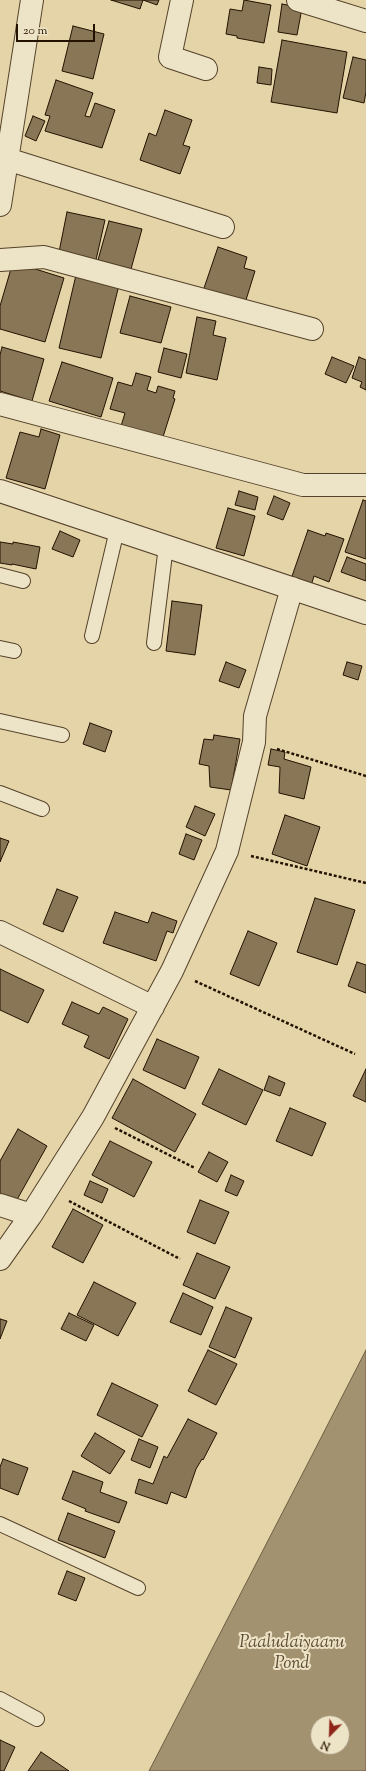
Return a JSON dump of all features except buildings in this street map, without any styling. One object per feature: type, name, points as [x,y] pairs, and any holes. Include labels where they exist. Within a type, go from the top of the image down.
[{"type":"street","points":[[0,205],[32,0]]},
{"type":"street","points":[[182,0],[170,57],[206,69]]},
{"type":"street","points":[[298,0],[366,21]]},
{"type":"street","points":[[7,159],[223,227]]},
{"type":"street","points":[[0,260],[44,257],[312,329]]},
{"type":"street","points":[[0,404],[303,485],[366,485]]},
{"type":"street","points":[[0,491],[366,613]]},
{"type":"street","points":[[0,1259],[32,1215],[93,1117],[172,971],[227,851],[254,742],[255,716],[292,588]]},
{"type":"street","points":[[0,932],[153,1007]]},
{"type":"street","points":[[0,1205],[32,1215]]},
{"type":"lane","points":[[92,636],[117,530]]},
{"type":"lane","points":[[154,644],[166,546]]},
{"type":"lane","points":[[0,574],[23,581]]},
{"type":"lane","points":[[0,648],[14,651]]},
{"type":"lane","points":[[0,721],[62,735]]},
{"type":"lane","points":[[0,793],[42,809]]},
{"type":"lane","points":[[0,1524],[138,1588]]},
{"type":"lane","points":[[0,1699],[37,1719]]},
{"type":"path","points":[[254,742],[366,776]]},
{"type":"path","points":[[227,851],[366,882]]},
{"type":"path","points":[[172,971],[355,1054]]},
{"type":"path","points":[[93,1117],[195,1168]]},
{"type":"path","points":[[47,1190],[180,1259]]},
{"type":"water","name":"Paaludaiyaaru Pond","points":[[366,1350],[366,1771],[149,1771]]}]
